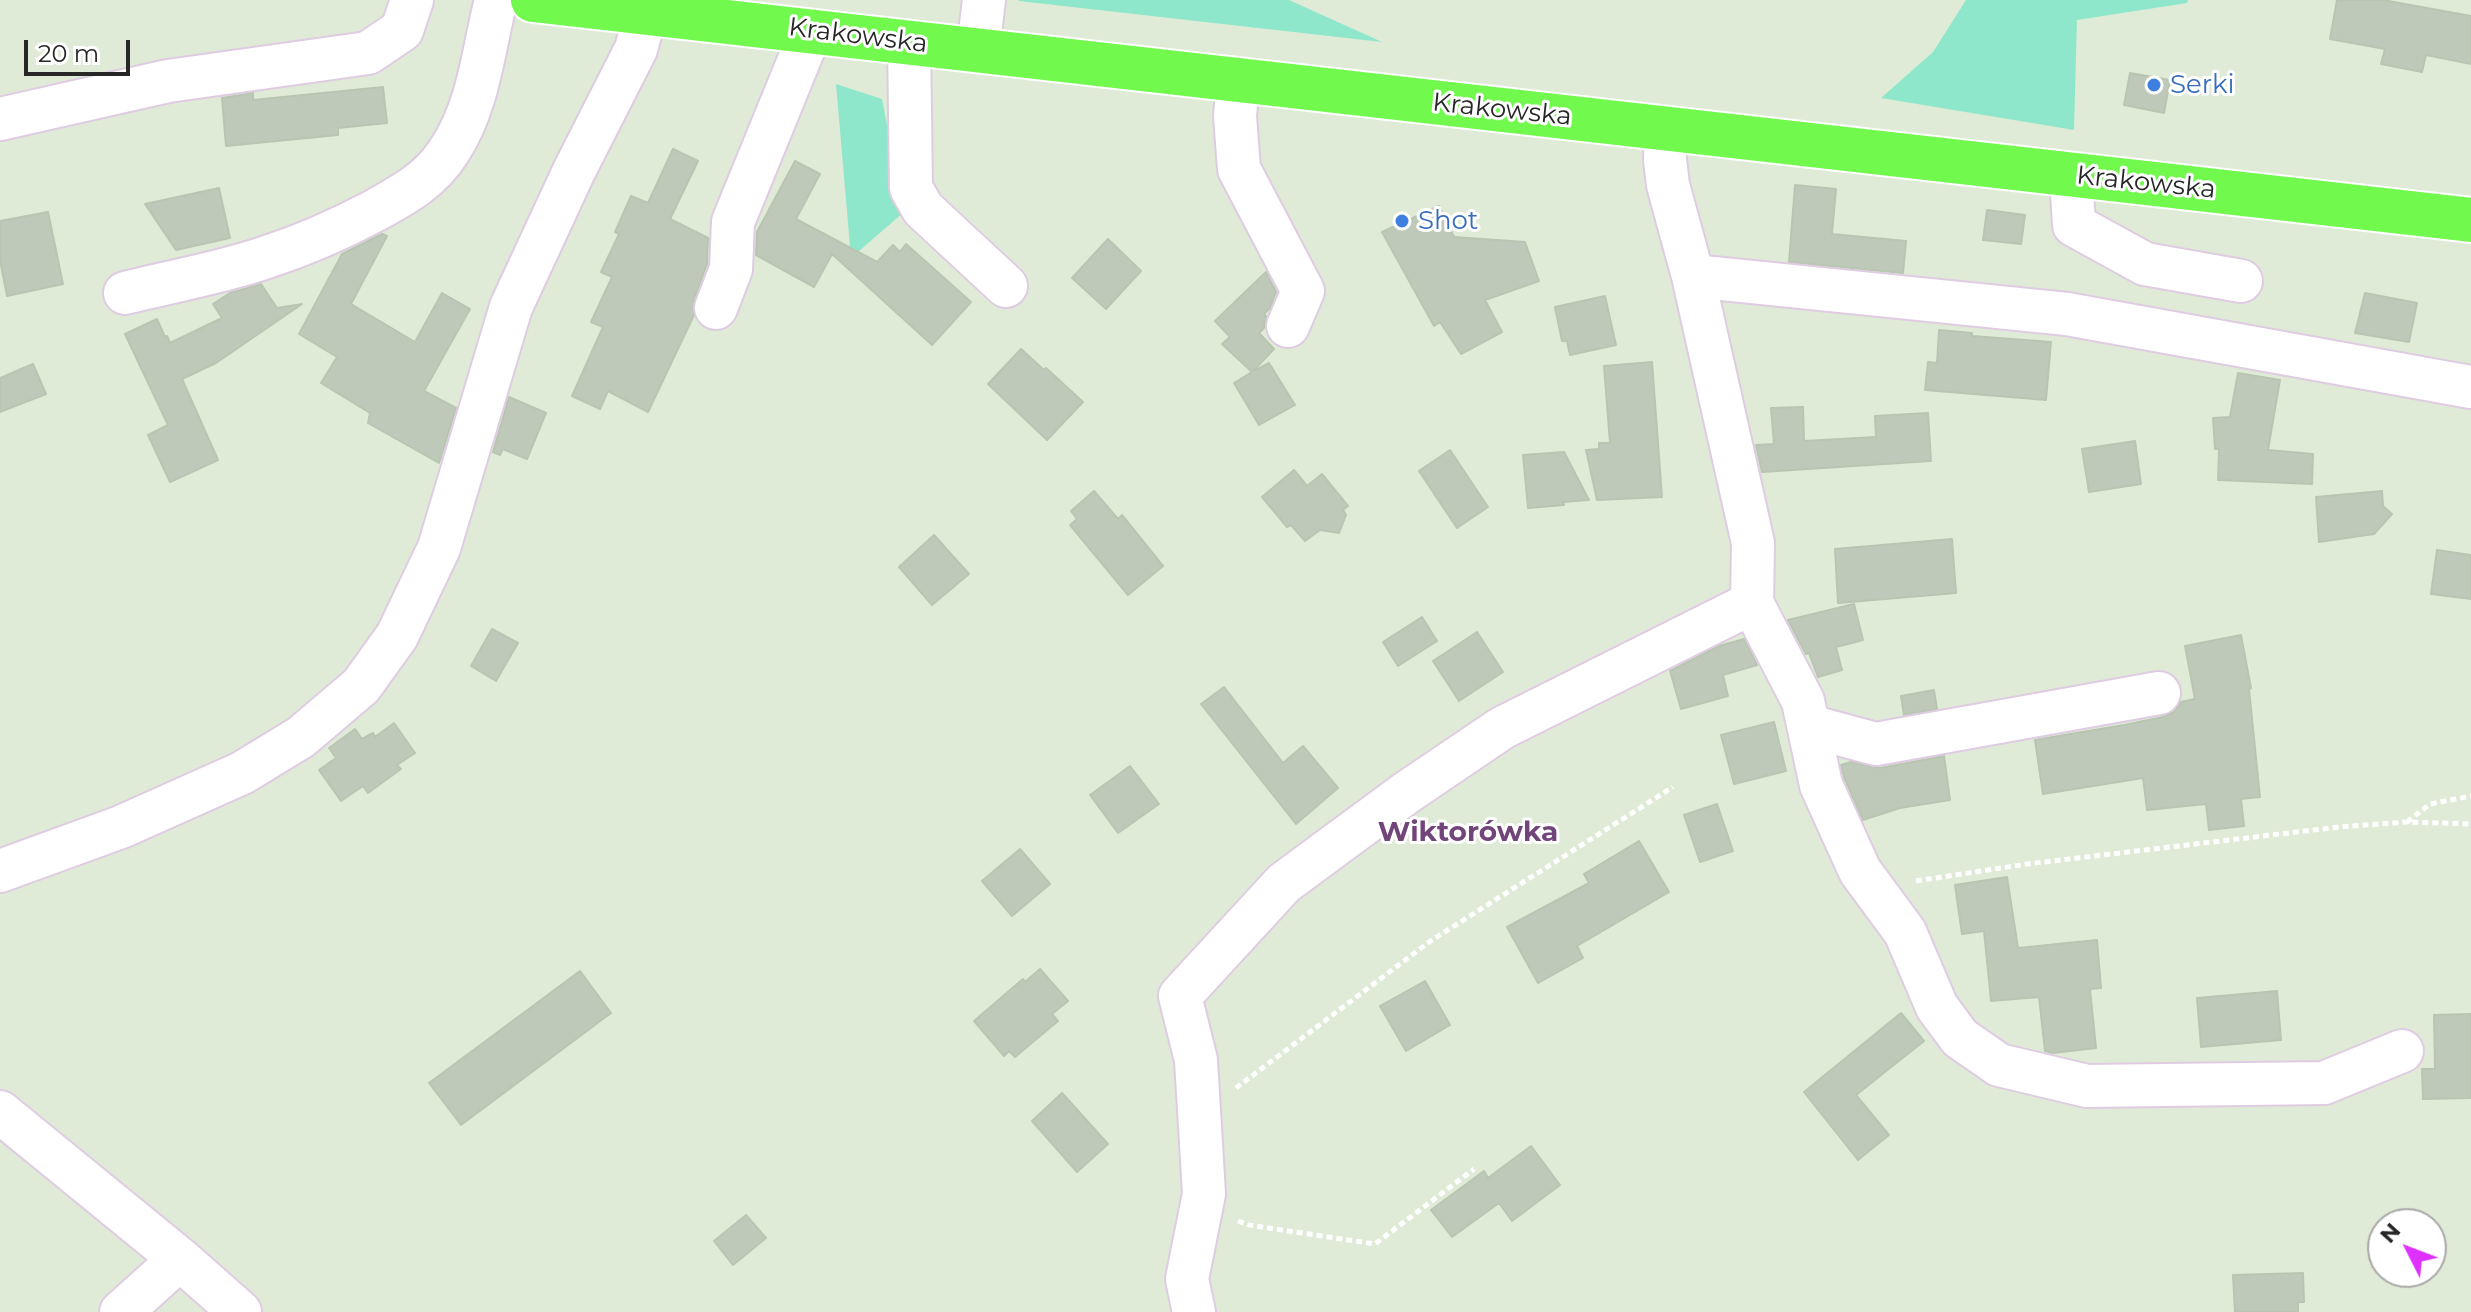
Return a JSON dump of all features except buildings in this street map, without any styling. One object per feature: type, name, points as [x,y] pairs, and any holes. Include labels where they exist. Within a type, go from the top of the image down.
[{"type":"main road","name":"Krakowska","points":[[533,0],[2471,220]]},
{"type":"street","points":[[0,119],[168,81],[368,53],[402,30],[412,0]]},
{"type":"street","points":[[125,293],[266,258],[343,228],[408,193],[449,152],[463,125],[474,98],[496,0]]},
{"type":"street","points":[[978,50],[984,0]]},
{"type":"street","points":[[0,871],[121,827],[242,773],[301,737],[361,686],[397,636],[439,548],[511,307],[574,171],[636,49],[646,13]]},
{"type":"street","points":[[716,308],[731,269],[733,222],[811,31]]},
{"type":"street","points":[[909,42],[911,188],[923,209],[1006,286]]},
{"type":"street","points":[[1238,80],[1235,116],[1239,169],[1303,291],[1288,326]]},
{"type":"street","points":[[1666,129],[1668,185],[1693,276],[1753,543],[1752,603],[1803,701],[1821,785],[1860,871],[1905,932],[1937,1007],[1960,1038],[1999,1065],[2087,1086],[2324,1083],[2402,1051]]},
{"type":"street","points":[[2071,175],[2074,225],[2145,264],[2241,281]]},
{"type":"street","points":[[1693,276],[2067,314],[2471,387]]},
{"type":"street","points":[[1194,1312],[1187,1279],[1204,1194],[1196,1060],[1180,996],[1284,883],[1406,793],[1502,728],[1752,603]]},
{"type":"street","points":[[1809,726],[1876,744],[2159,693]]},
{"type":"street","points":[[1,1114],[180,1259],[240,1312]]},
{"type":"street","points":[[121,1312],[180,1259]]},
{"type":"path","points":[[1198,1085],[1237,1088],[1429,942],[1673,787]]},
{"type":"path","points":[[2407,822],[2430,804],[2471,796]]},
{"type":"path","points":[[1873,888],[2027,864],[2339,827],[2407,822],[2471,824]]},
{"type":"path","points":[[1201,1208],[1249,1225],[1375,1244],[1474,1169]]},
{"type":"shaded area","points":[[1289,0],[1382,42],[1019,1]]},
{"type":"shaded area","points":[[1966,0],[2188,0],[2187,3],[2077,20],[2074,130],[1881,98],[1933,52]]},
{"type":"shaded area","points":[[836,84],[882,99],[904,212],[851,258]]},
{"type":"place","name":"Serki","points":[[2154,85]]},
{"type":"place","name":"Shot","points":[[1402,221]]},
{"type":"district","name":"Wiktorówka","points":[[1468,833]]}]
